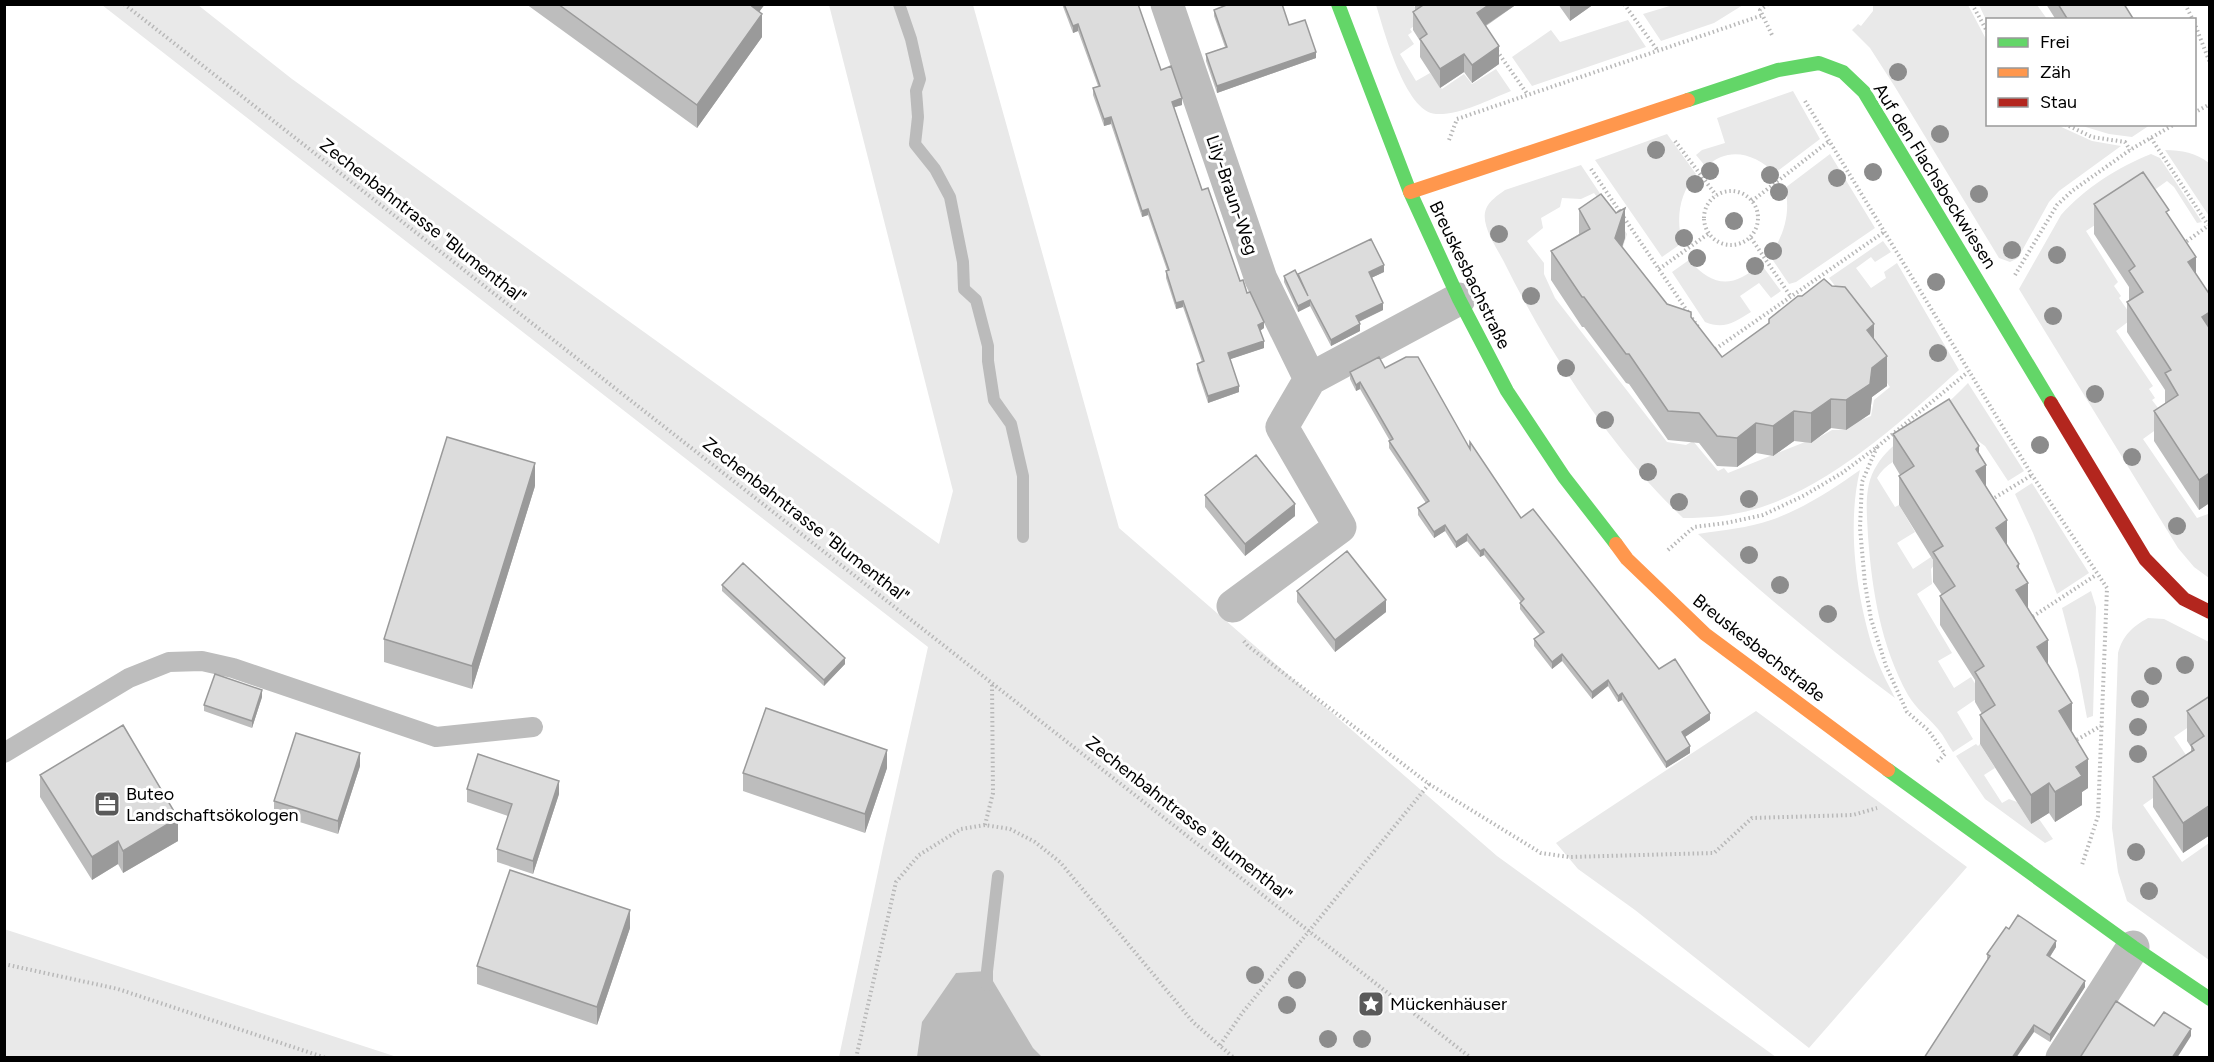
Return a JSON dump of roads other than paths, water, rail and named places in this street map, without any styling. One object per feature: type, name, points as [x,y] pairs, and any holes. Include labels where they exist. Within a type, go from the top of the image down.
[{"type":"street","name":"Lily-Braun-Weg","points":[[1167,4],[1261,279],[1310,380]]},
{"type":"street","name":"Breuskesbachstraße","points":[[1338,4],[1410,192],[1459,299],[1507,391],[1564,477],[1627,559],[1705,634],[2062,897],[2210,999]]},
{"type":"street","name":"Auf den Flachsbeckwiesen","points":[[1410,192],[1778,70],[1820,63],[1843,72],[1864,92],[2145,559],[2184,599],[2210,612]]},
{"type":"street","points":[[1233,606],[1340,527],[1282,427],[1310,380],[1459,299]]},
{"type":"street","points":[[2062,1058],[2133,948]]},
{"type":"lane","points":[[4,753],[129,678],[169,662],[202,661],[233,669],[436,737],[533,727]]},
{"type":"waterway","points":[[899,4],[911,39],[920,79],[916,91],[918,117],[915,144],[935,169],[950,197],[963,262],[964,289],[976,300],[988,346],[994,400],[1011,424],[1023,476],[1023,537]]},
{"type":"waterway","points":[[987,985],[998,876]]},
{"type":"place","name":"Buteo Landschaftsökologen","points":[[107,804]]},
{"type":"place","name":"Mückenhäuser","points":[[1371,1004]]}]
